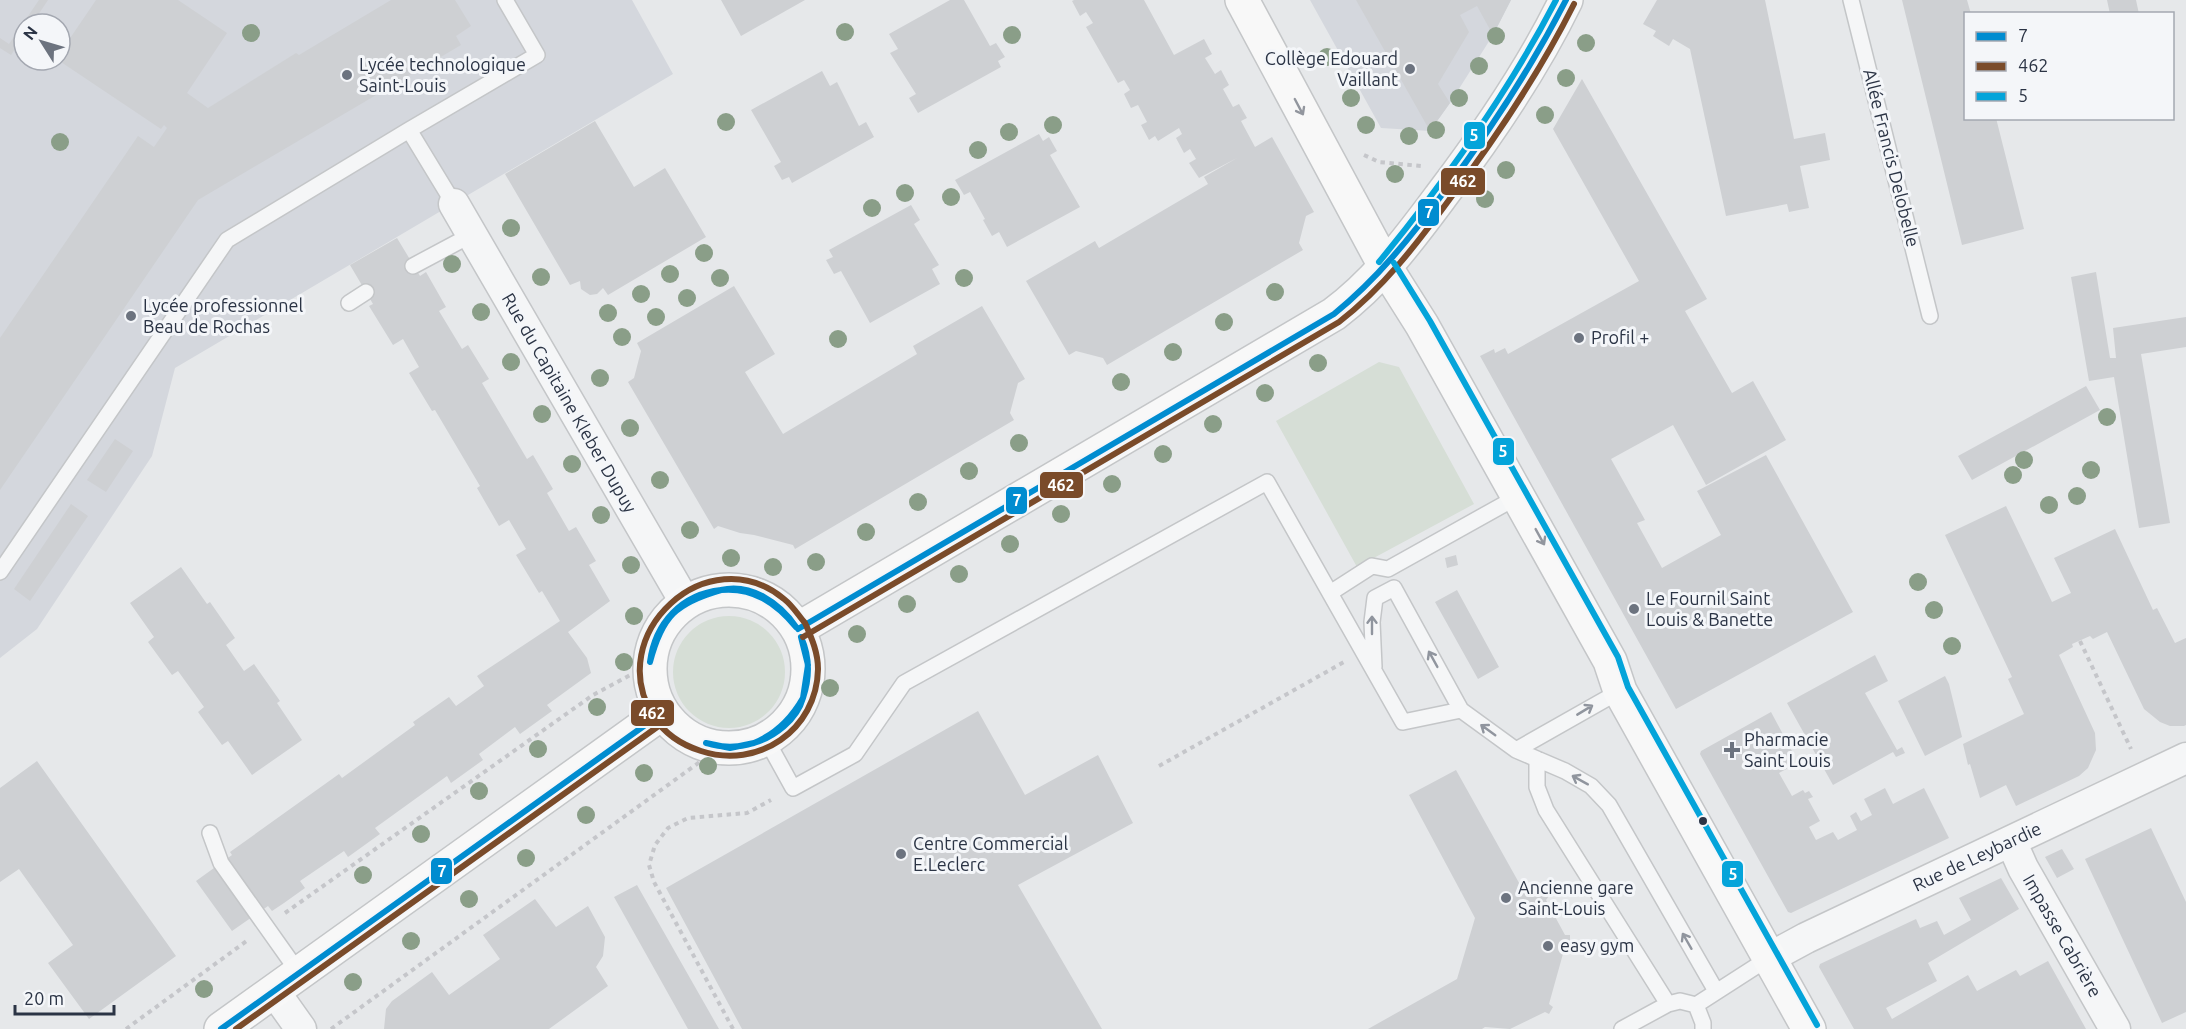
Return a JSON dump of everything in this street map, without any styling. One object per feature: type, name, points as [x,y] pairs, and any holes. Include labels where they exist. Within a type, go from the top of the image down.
[{"type":"street","points":[[1242,0],[1386,268],[1422,325],[1610,662],[1620,691],[1809,1029]]},
{"type":"street","points":[[798,629],[1334,314],[1356,298],[1386,268],[1469,159],[1529,69],[1566,0]]},
{"type":"street","name":"Rue du Capitaine Kleber Dupuy","points":[[454,204],[685,602]]},
{"type":"street","points":[[735,588],[760,594],[782,608],[798,629],[807,653],[808,679],[801,704],[786,725],[766,739],[742,747],[719,748],[697,742],[677,730],[662,713],[652,690],[649,665],[654,640],[666,619],[685,602],[709,591],[735,588]]},
{"type":"street","points":[[221,1029],[662,713]]},
{"type":"street","name":"Rue de Leybardie","points":[[1769,957],[2186,758]]},
{"type":"street","name":"Impasse Cabrière","points":[[2011,841],[2023,868],[2115,1029]]},
{"type":"street","points":[[287,982],[301,1029]]},
{"type":"lane","points":[[0,572],[227,240],[537,55],[505,0]]},
{"type":"lane","name":"Allée Francis Delobelle","points":[[1851,0],[1930,316]]},
{"type":"lane","points":[[409,130],[454,204]]},
{"type":"lane","points":[[413,266],[471,235]]},
{"type":"lane","points":[[349,303],[366,292]]},
{"type":"lane","points":[[766,739],[793,788],[855,754],[904,683],[1267,482],[1403,723],[1461,710]]},
{"type":"lane","points":[[1330,593],[1372,566],[1388,569],[1517,496]]},
{"type":"lane","points":[[1375,673],[1371,622],[1375,598],[1394,588],[1461,710],[1516,750],[1591,786],[1609,805],[1716,991]]},
{"type":"lane","points":[[1516,750],[1620,691]]},
{"type":"lane","points":[[1538,759],[1537,787],[1546,810],[1668,1004]]},
{"type":"lane","points":[[210,832],[221,863],[266,927],[287,982]]},
{"type":"lane","points":[[1622,1029],[1668,1004],[1680,1001],[1696,1005],[1769,957]]},
{"type":"lane","points":[[1696,1005],[1703,1029]]},
{"type":"path","points":[[1360,152],[1379,162],[1430,167],[1469,159]]},
{"type":"path","points":[[2080,641],[2144,777]]},
{"type":"path","points":[[1159,766],[1362,651]]},
{"type":"path","points":[[126,1029],[592,695],[649,665]]},
{"type":"path","points":[[330,1029],[719,748]]},
{"type":"path","points":[[733,1029],[654,882],[649,865],[655,845],[668,828],[688,818],[747,813],[793,788]]},
{"type":"shaded area","name":"Lycée professionnel Beau de Rochas","points":[[0,0],[632,0],[673,74],[175,368],[152,456],[37,629],[0,658]]},
{"type":"shaded area","name":"Collège Edouard Vaillant","points":[[1310,0],[1511,0],[1493,35],[1430,131],[1381,128]]},
{"type":"shaded area","points":[[1379,362],[1399,367],[1474,504],[1357,567],[1276,421]]},
{"type":"shaded area","points":[[729,616],[751,620],[769,632],[781,650],[785,672],[781,694],[769,712],[751,724],[729,728],[707,724],[689,712],[677,694],[673,672],[677,650],[689,632],[707,620]]},
{"type":"building","points":[[39,0],[48,0],[40,12],[31,12]]},
{"type":"building","points":[[96,0],[178,0],[227,33],[187,93],[208,108],[296,53],[299,55],[391,0],[455,0],[471,26],[456,36],[461,45],[198,200],[0,490],[0,338],[138,136],[154,147],[167,128],[164,125],[161,129],[72,69],[72,35]]},
{"type":"building","points":[[721,0],[805,0],[741,36]]},
{"type":"building","points":[[950,0],[964,0],[990,46],[996,43],[1005,57],[998,61],[1001,67],[918,113],[909,98],[916,94],[890,53],[898,49],[889,34]]},
{"type":"building","points":[[1144,0],[1174,55],[1204,39],[1212,54],[1205,58],[1215,74],[1221,70],[1229,85],[1223,89],[1233,107],[1239,104],[1247,118],[1241,121],[1255,147],[1272,137],[1314,212],[1306,216],[1299,243],[1303,250],[1107,365],[1103,358],[1076,351],[1069,355],[1026,281],[1095,241],[1099,248],[1208,184],[1204,177],[1237,158],[1199,178],[1189,163],[1196,159],[1190,149],[1184,153],[1176,138],[1182,134],[1179,128],[1158,141],[1155,136],[1149,140],[1141,125],[1147,122],[1138,105],[1131,108],[1124,94],[1130,90],[1124,80],[1118,83],[1086,27],[1093,23],[1086,12],[1080,16],[1072,1]]},
{"type":"building","points":[[1356,0],[1511,0],[1493,35],[1477,6],[1460,15],[1469,32],[1438,84],[1450,103],[1430,131]]},
{"type":"building","points":[[1657,0],[1765,0],[1794,139],[1825,133],[1830,160],[1800,166],[1809,208],[1789,212],[1787,204],[1726,216],[1690,49],[1673,39],[1669,46],[1653,36],[1656,31],[1643,24]]},
{"type":"building","points":[[1902,0],[1967,0],[1970,12],[1964,12],[1964,120],[1997,120],[2024,229],[1962,245]]},
{"type":"building","points":[[2107,0],[2136,0],[2139,12],[2110,12]]},
{"type":"building","points":[[0,38],[9,44],[12,40],[11,55],[0,48]]},
{"type":"building","points":[[822,71],[830,86],[837,82],[859,126],[866,122],[874,137],[792,183],[789,177],[782,180],[774,166],[781,162],[751,110]]},
{"type":"building","points":[[1582,79],[1707,299],[1685,311],[1732,393],[1753,381],[1786,440],[1706,485],[1673,425],[1611,459],[1645,520],[1637,523],[1662,568],[1721,535],[1697,491],[1766,455],[1853,612],[1676,709],[1480,356],[1494,349],[1495,353],[1505,348],[1508,354],[1639,281],[1553,129]]},
{"type":"building","points":[[595,121],[634,187],[665,168],[706,237],[608,295],[603,288],[597,294],[590,295],[581,289],[580,281],[570,285],[505,174]]},
{"type":"building","points":[[1039,134],[1043,141],[1049,137],[1057,151],[1050,155],[1080,207],[1007,247],[999,232],[992,236],[970,192],[964,195],[955,180]]},
{"type":"building","points":[[911,205],[920,220],[914,224],[939,265],[932,269],[940,284],[870,323],[841,271],[834,274],[826,260],[833,257],[829,250]]},
{"type":"building","points":[[397,238],[420,276],[426,272],[446,307],[439,311],[462,349],[468,345],[489,379],[482,383],[527,459],[533,455],[553,489],[547,493],[569,531],[576,527],[596,561],[589,565],[610,601],[568,632],[587,658],[591,673],[547,705],[552,711],[520,734],[515,727],[479,754],[483,760],[451,783],[447,776],[375,828],[380,834],[348,857],[344,851],[300,881],[305,888],[284,903],[272,911],[268,906],[232,931],[196,881],[232,855],[230,852],[339,774],[342,778],[415,725],[413,722],[449,697],[456,706],[484,686],[477,676],[560,621],[542,591],[539,593],[516,555],[526,549],[509,520],[499,526],[477,488],[480,486],[435,410],[432,411],[409,373],[419,367],[403,339],[393,345],[369,306],[373,304],[350,265]]},
{"type":"building","points":[[2096,272],[2110,358],[2116,358],[2113,328],[2186,317],[2186,347],[2141,354],[2170,523],[2139,528],[2114,377],[2089,381],[2071,277]]},
{"type":"building","points":[[734,286],[775,354],[745,372],[783,434],[917,354],[913,346],[982,306],[1025,379],[1018,383],[1010,413],[1014,420],[795,549],[793,545],[718,526],[714,529],[628,382],[634,378],[641,351],[637,343]]},
{"type":"building","points":[[2086,386],[2100,410],[1972,480],[1958,456]]},
{"type":"building","points":[[115,439],[133,451],[106,492],[87,480]]},
{"type":"building","points":[[71,504],[88,516],[30,601],[14,589]]},
{"type":"building","points":[[2006,506],[2052,602],[2071,593],[2054,558],[2115,529],[2153,610],[2157,608],[2175,643],[2186,638],[2186,725],[2184,726],[2170,726],[2160,722],[2144,709],[2107,632],[2093,639],[2090,636],[2072,644],[2073,647],[2059,655],[2095,733],[2096,750],[2088,768],[2079,776],[2016,806],[2006,785],[1980,798],[1970,764],[1968,765],[1963,744],[2024,714],[2008,679],[2012,677],[1945,535]]},
{"type":"building","points":[[1456,555],[1458,565],[1447,568],[1445,558]]},
{"type":"building","points":[[181,567],[207,604],[210,602],[235,638],[226,645],[244,671],[254,664],[280,701],[277,703],[302,740],[252,775],[228,741],[222,745],[198,712],[204,707],[178,671],[172,675],[148,642],[154,637],[130,603]]},
{"type":"building","points":[[1457,590],[1499,667],[1478,679],[1435,602]]},
{"type":"building","points":[[1875,655],[1888,681],[1865,693],[1897,750],[1902,747],[1905,753],[1896,757],[1893,752],[1833,785],[1787,703]]},
{"type":"building","points":[[1945,676],[1962,737],[1925,756],[1898,701]]},
{"type":"building","name":"Centre Commercial E.Leclerc","points":[[978,711],[1025,795],[1098,755],[1133,823],[1018,885],[1102,1029],[742,1029],[666,888]]},
{"type":"building","points":[[1771,712],[1793,753],[1789,756],[1794,762],[1779,773],[1792,796],[1803,790],[1805,793],[1809,791],[1813,797],[1808,799],[1820,821],[1809,827],[1816,840],[1833,832],[1838,840],[1857,830],[1850,816],[1856,812],[1861,821],[1872,815],[1864,799],[1885,788],[1893,804],[1924,788],[1949,838],[1791,913],[1788,912],[1700,754],[1701,751]]},
{"type":"building","points":[[37,761],[176,956],[89,1019],[48,963],[73,945],[19,869],[0,882],[0,788]]},
{"type":"building","name":"Ancienne gare Saint-Louis","points":[[1456,770],[1523,890],[1539,896],[1543,892],[1549,896],[1546,900],[1565,935],[1570,935],[1570,943],[1566,943],[1549,1004],[1553,1007],[1549,1014],[1545,1012],[1510,1029],[1485,1027],[1482,1029],[1368,1029],[1457,979],[1475,918],[1409,795]]},
{"type":"building","points":[[2151,828],[2186,902],[2186,1012],[2162,1023],[2085,859]]},
{"type":"building","points":[[2062,849],[2074,869],[2057,878],[2045,857]]},
{"type":"building","points":[[2001,878],[2019,909],[1928,963],[1937,981],[1886,1008],[1892,1019],[1968,975],[1977,991],[2016,970],[2020,976],[2048,961],[2086,1029],[1854,1029],[1819,967],[1820,964],[1916,919],[1920,928],[1937,921],[1944,935],[1971,920],[1959,898]]},
{"type":"building","points":[[637,885],[719,1029],[688,1029],[614,897]]},
{"type":"building","points":[[535,899],[556,927],[588,906],[605,937],[603,956],[596,967],[608,986],[549,1029],[384,1029],[386,1009],[392,1001],[432,972],[449,995],[500,959],[483,935]]},
{"type":"transit line","name":"5","points":[[1379,262],[1474,136],[1517,69],[1556,0]]},
{"type":"transit line","name":"7","points":[[798,629],[1334,314],[1350,301],[1393,257],[1461,169],[1524,75],[1566,0]]},
{"type":"transit line","name":"462","points":[[803,637],[1339,322],[1355,309],[1398,265],[1466,177],[1531,80],[1574,4]]},
{"type":"transit line","name":"5","points":[[1394,263],[1430,321],[1618,657],[1628,687],[1817,1025]]},
{"type":"transit line","name":"462","points":[[805,623],[784,599],[754,583],[724,579],[695,587],[671,604],[652,627],[641,655],[641,686],[654,717],[663,729],[687,746],[722,755],[743,755],[763,749],[780,740],[796,727],[815,691],[817,657],[806,625]]},
{"type":"transit line","name":"7","points":[[721,590],[743,589],[754,592],[782,610],[796,627]]},
{"type":"transit line","name":"7","points":[[650,662],[658,635],[664,623],[673,613],[694,597],[721,590]]},
{"type":"transit line","name":"7","points":[[650,662],[660,633],[673,614],[693,600],[721,590]]},
{"type":"transit line","name":"7","points":[[721,590],[743,591],[763,598],[796,627]]},
{"type":"transit line","name":"7","points":[[801,637],[808,667],[803,698]]},
{"type":"transit line","name":"7","points":[[801,637],[808,665],[803,698]]},
{"type":"transit line","name":"7","points":[[754,743],[782,725],[803,698]]},
{"type":"transit line","name":"7","points":[[754,743],[769,737],[784,726],[796,713],[803,698]]},
{"type":"transit line","name":"7","points":[[221,1029],[662,713]]},
{"type":"transit line","name":"462","points":[[236,1029],[667,720]]},
{"type":"transit line","name":"7","points":[[706,743],[730,747],[754,743]]},
{"type":"transit line","name":"7","points":[[706,743],[730,748],[754,743]]},
{"type":"place","name":"Collège Edouard Vaillant","points":[[1410,69]]},
{"type":"place","name":"Lycée technologique Saint-Louis","points":[[347,75]]},
{"type":"place","name":"Lycée professionnel Beau de Rochas","points":[[131,316]]},
{"type":"place","name":"Profil +","points":[[1579,338]]},
{"type":"place","name":"Le Fournil Saint Louis & Banette","points":[[1634,609]]},
{"type":"place","name":"Pharmacie Saint Louis","points":[[1732,750]]},
{"type":"place","name":"Centre Commercial E.Leclerc","points":[[901,854]]},
{"type":"place","name":"Ancienne gare Saint-Louis","points":[[1506,898]]},
{"type":"place","name":"easy gym","points":[[1548,946]]}]
